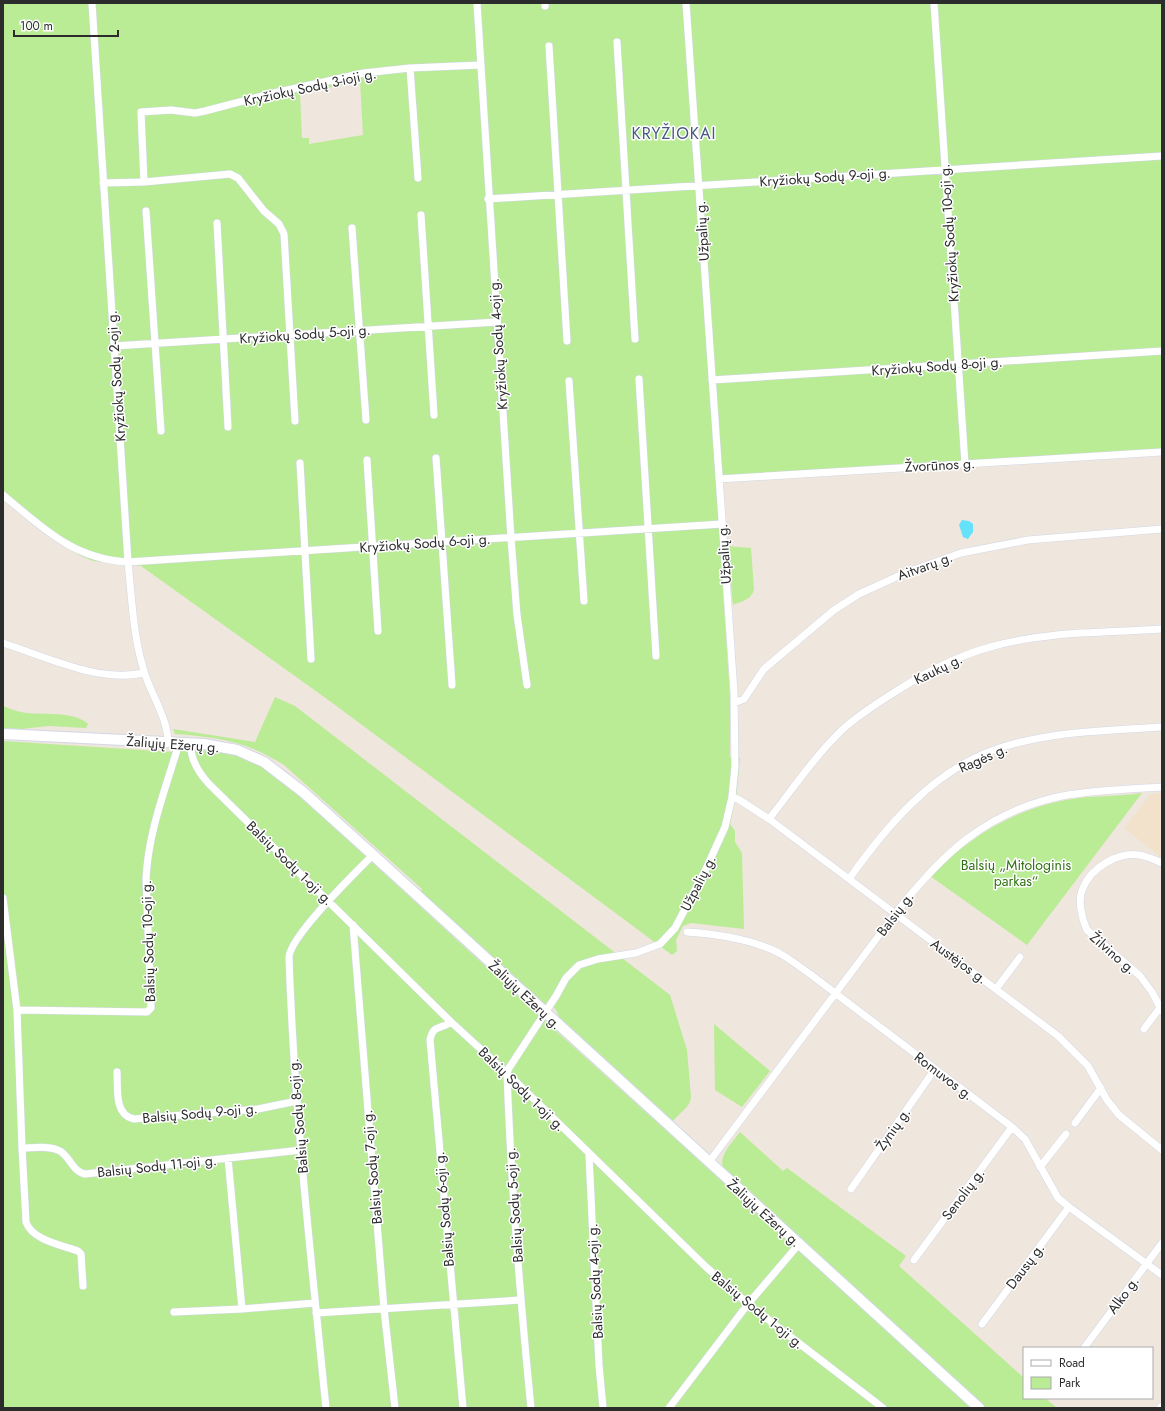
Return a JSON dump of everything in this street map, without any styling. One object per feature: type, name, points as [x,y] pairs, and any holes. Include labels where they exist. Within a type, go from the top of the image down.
[{"type":"main road","name":"Žaliųjų Ežerų g.","points":[[3,734],[191,744],[237,750],[264,762],[303,792],[373,855],[544,1013],[979,1408]]},
{"type":"street","name":"Kryžiokų Sodų 2-oji g.","points":[[92,3],[128,562],[136,633],[144,673],[173,743]]},
{"type":"street","name":"Kryžiokų Sodų 4-oji g.","points":[[477,3],[488,199],[511,538],[517,615],[527,685]]},
{"type":"street","name":"Užpalių g.","points":[[544,1013],[566,978],[579,965],[598,959],[636,953],[660,944],[675,928],[725,827],[732,797],[736,754],[734,703],[686,3]]},
{"type":"street","name":"Kryžiokų Sodų 10-oji g.","points":[[934,3],[944,170],[965,464]]},
{"type":"street","points":[[617,42],[635,339]]},
{"type":"street","points":[[549,46],[568,341]]},
{"type":"street","name":"Kryžiokų Sodų 3-ioji g.","points":[[144,182],[141,112],[171,110],[195,113],[364,73],[410,68],[481,65]]},
{"type":"street","points":[[410,68],[418,178]]},
{"type":"street","name":"Kryžiokų Sodų 9-oji g.","points":[[488,199],[698,184],[1162,156]]},
{"type":"street","points":[[103,183],[144,182],[230,174],[238,178],[264,211],[283,229],[296,421]]},
{"type":"street","points":[[146,211],[161,431]]},
{"type":"street","points":[[421,215],[434,415]]},
{"type":"street","points":[[217,223],[228,427]]},
{"type":"street","points":[[352,228],[366,420]]},
{"type":"street","name":"Kryžiokų Sodų 5-oji g.","points":[[114,346],[497,322]]},
{"type":"street","name":"Kryžiokų Sodų 8-oji g.","points":[[712,380],[1162,351]]},
{"type":"street","points":[[639,379],[656,656]]},
{"type":"street","points":[[569,381],[584,601]]},
{"type":"street","name":"Žvorūnos g.","points":[[719,479],[1162,452]]},
{"type":"street","points":[[436,458],[452,685]]},
{"type":"street","points":[[367,460],[378,631]]},
{"type":"street","points":[[300,464],[311,660]]},
{"type":"street","name":"Kryžiokų Sodų 6-oji g.","points":[[3,495],[48,531],[72,547],[95,557],[128,562],[722,524]]},
{"type":"street","name":"Aitvarų g.","points":[[734,703],[744,699],[764,669],[834,610],[858,594],[905,573],[961,554],[1028,540],[1162,529]]},
{"type":"street","name":"Kaukų g.","points":[[769,819],[824,749],[842,730],[880,701],[923,675],[949,662],[994,646],[1034,638],[1162,629]]},
{"type":"street","points":[[3,643],[96,673],[127,676],[144,673]]},
{"type":"street","name":"Ragės g.","points":[[849,879],[884,834],[925,791],[958,767],[976,758],[1007,746],[1052,737],[1076,733],[1162,727]]},
{"type":"street","name":"Balsių Sodų 10-oji g.","points":[[17,1010],[147,1012],[151,1008],[146,879],[147,860],[153,829],[177,750],[173,743]]},
{"type":"street","name":"Balsių Sodų 1-oji g.","points":[[191,744],[192,754],[197,769],[209,784],[451,1022],[507,1073],[589,1155],[706,1267],[748,1304],[883,1408]]},
{"type":"street","name":"Balsių g.","points":[[709,1162],[895,914],[923,878],[948,854],[979,830],[1015,810],[1062,796],[1162,787]]},
{"type":"street","name":"Austėjos g.","points":[[732,797],[738,799],[769,819],[1058,1036],[1088,1066],[1119,1115],[1162,1150]]},
{"type":"street","name":"Balsių Sodų 8-oji g.","points":[[326,1408],[297,1101],[291,1018],[289,954],[303,932],[328,901],[373,855]]},
{"type":"street","name":"Žilvino g.","points":[[1161,1008],[1152,992],[1140,976],[1087,930],[1083,921],[1080,900],[1082,888],[1091,876],[1108,862],[1117,858],[1138,855],[1150,857],[1162,863]]},
{"type":"street","points":[[3,898],[17,1010],[26,1222],[28,1229],[35,1235],[78,1251],[81,1254],[83,1286]]},
{"type":"street","name":"Balsių Sodų 7-oji g.","points":[[353,925],[384,1309],[395,1408]]},
{"type":"street","name":"Romuvos g.","points":[[687,932],[740,940],[770,949],[810,974],[1012,1127],[1025,1139],[1058,1198],[1162,1275]]},
{"type":"street","points":[[996,989],[1020,957]]},
{"type":"street","points":[[1144,1029],[1161,1008]]},
{"type":"street","name":"Balsių Sodų 5-oji g.","points":[[531,1408],[520,1300],[507,1073],[512,1061],[544,1013]]},
{"type":"street","name":"Balsių Sodų 6-oji g.","points":[[451,1022],[433,1030],[430,1040],[463,1408]]},
{"type":"street","name":"Žynių g.","points":[[851,1188],[935,1069]]},
{"type":"street","name":"Balsių Sodų 9-oji g.","points":[[117,1072],[120,1110],[125,1116],[134,1119],[258,1109],[297,1101]]},
{"type":"street","points":[[1074,1123],[1101,1088]]},
{"type":"street","name":"Senolių g.","points":[[914,1260],[1012,1127]]},
{"type":"street","points":[[1040,1167],[1066,1134]]},
{"type":"street","name":"Balsių Sodų 11-oji g.","points":[[22,1148],[45,1148],[59,1151],[76,1169],[85,1174],[301,1150]]},
{"type":"street","name":"Balsių Sodų 4-oji g.","points":[[589,1155],[599,1365],[603,1408]]},
{"type":"street","points":[[228,1158],[242,1308]]},
{"type":"street","name":"Dausų g.","points":[[982,1324],[1069,1207]]},
{"type":"street","name":"Alko g.","points":[[1085,1347],[1162,1243]]},
{"type":"street","points":[[669,1408],[748,1304],[799,1244]]},
{"type":"street","points":[[316,1313],[453,1303],[520,1300]]},
{"type":"street","points":[[174,1312],[315,1303]]},
{"type":"shaded area","points":[[1162,793],[1162,858],[1124,828],[1150,795]]},
{"type":"green space","points":[[3,3],[1162,3],[1162,450],[716,483],[730,696],[730,757],[740,758],[737,791],[730,824],[735,831],[735,842],[742,853],[744,929],[691,923],[683,926],[676,940],[677,951],[672,955],[327,699],[141,566],[93,561],[79,555],[58,542],[3,498]],"holes":[[[360,81],[363,135],[309,144],[309,138],[302,138],[300,94]]]},
{"type":"green space","points":[[727,546],[751,548],[754,590],[751,596],[733,605]]},
{"type":"green space","points":[[275,697],[295,706],[670,995],[687,1050],[691,1097],[687,1107],[673,1121],[559,1017],[553,1007],[538,1002],[421,893],[422,889],[284,765],[257,750],[244,745],[218,739],[175,734],[173,729],[255,742]]},
{"type":"green space","points":[[3,706],[21,712],[65,715],[82,720],[88,724],[86,728],[49,726],[21,729],[3,728]]},
{"type":"green space","points":[[3,741],[173,752],[189,747],[228,752],[255,761],[280,778],[556,1031],[973,1408],[3,1408]]},
{"type":"green space","name":"Balsių „Mitologinis parkas“","points":[[1142,793],[1027,945],[930,876],[944,862],[976,838],[1010,818],[1028,810],[1075,798]]},
{"type":"green space","points":[[714,1024],[770,1071],[742,1107],[715,1090]]},
{"type":"green space","points":[[740,1132],[783,1171],[787,1168],[906,1256],[899,1266],[1023,1377],[1023,1399],[1046,1399],[1057,1408],[985,1408],[724,1171],[722,1160],[730,1145]]},
{"type":"water","points":[[962,520],[969,521],[973,524],[973,532],[968,539],[963,537],[959,525]]},
{"type":"district","name":"KRYŽIOKAI","points":[[674,133]]}]
